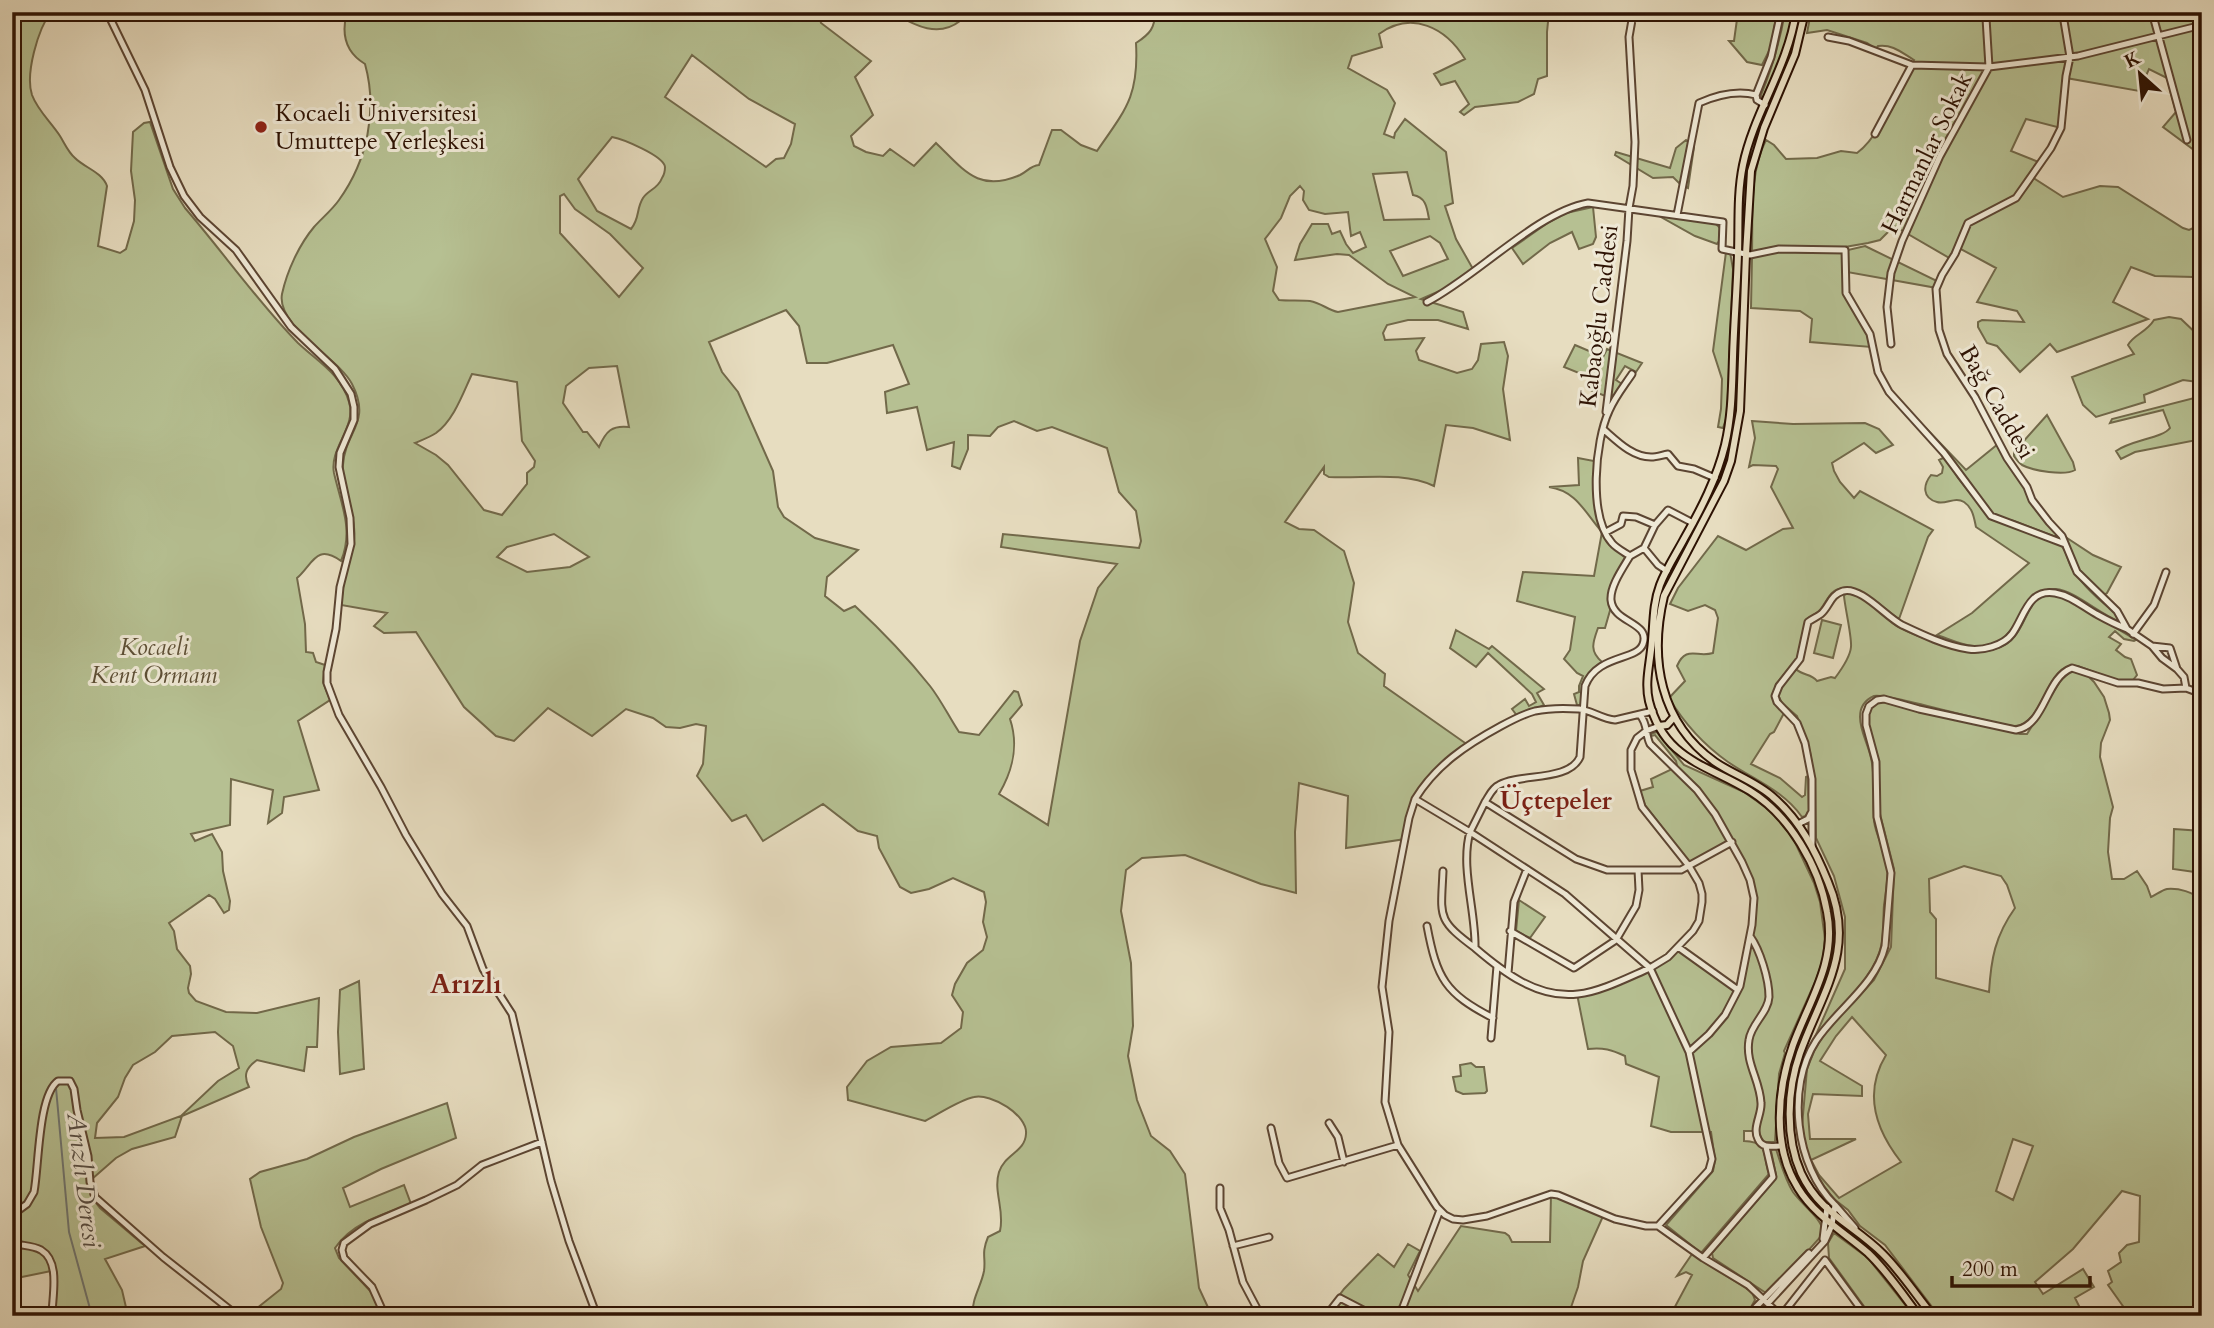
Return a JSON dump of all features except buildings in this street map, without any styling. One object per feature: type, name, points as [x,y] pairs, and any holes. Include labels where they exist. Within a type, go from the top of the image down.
[{"type":"main road","points":[[1796,12],[1788,49],[1750,140],[1743,165],[1738,216],[1742,253],[1740,411],[1735,442],[1724,481],[1665,592],[1660,611],[1659,668],[1663,691],[1684,732],[1703,752],[1723,767],[1766,791],[1784,807],[1812,848],[1831,890],[1838,918],[1839,938],[1831,982],[1798,1061],[1791,1096],[1790,1127],[1794,1149],[1801,1172],[1812,1192],[1830,1212],[1887,1258],[1933,1316]]},
{"type":"main road","points":[[1805,12],[1795,54],[1754,156],[1742,253],[1731,412],[1725,446],[1715,478],[1656,597],[1647,682],[1653,713],[1672,745],[1687,759],[1749,790],[1782,817],[1803,848],[1826,906],[1829,923],[1828,954],[1819,987],[1787,1067],[1781,1108],[1781,1146],[1796,1186],[1809,1203],[1871,1256],[1919,1316]]},
{"type":"main road","points":[[1653,713],[1670,707]]},
{"type":"main road","points":[[1659,726],[1667,725],[1674,717]]},
{"type":"street","points":[[107,12],[145,90],[170,167],[184,195],[200,217],[236,250],[281,315],[304,341],[335,369],[351,394],[354,420],[340,453],[339,467],[351,524],[351,544],[341,580],[327,683],[339,715],[409,841],[442,894],[467,926],[483,969],[512,1014],[569,1241],[597,1316]]},
{"type":"street","name":"Kabaoğlu Caddesi","points":[[1603,429],[1633,187],[1635,142],[1629,37],[1632,20],[1639,12]]},
{"type":"street","points":[[1765,105],[1756,100],[1756,95],[1771,57],[1781,12]]},
{"type":"street","points":[[2152,12],[2187,140]]},
{"type":"street","name":"Harmanlar Sokak","points":[[1891,344],[1887,307],[1891,273],[1902,241],[1940,156],[1989,67],[1986,18]]},
{"type":"street","name":"Bağ Caddesi","points":[[2064,20],[2070,57],[2061,128],[2051,148],[2016,198],[1968,223],[1936,289],[1939,330],[1947,354],[1975,397],[2032,500],[2062,536],[2077,572],[2117,611],[2130,632]]},
{"type":"street","points":[[1828,37],[1849,41],[1912,65],[1989,67],[2070,57],[2202,25]]},
{"type":"street","points":[[1875,135],[1912,65]]},
{"type":"street","points":[[1677,215],[1699,103],[1743,91],[1756,95]]},
{"type":"street","points":[[1427,302],[1464,280],[1529,232],[1566,210],[1588,203],[1723,222],[1722,249],[1742,253],[1779,249],[1845,250],[1846,293],[1870,334],[1878,372],[1889,392],[1944,453],[1991,516],[2065,544]]},
{"type":"street","points":[[1630,555],[1612,544],[1606,532],[1599,512],[1596,463],[1603,429],[1612,405],[1632,374]]},
{"type":"street","points":[[1603,429],[1635,453],[1652,457],[1668,454],[1678,466],[1695,469],[1715,478]]},
{"type":"street","points":[[1475,948],[1475,927],[1469,897],[1468,849],[1470,832],[1485,802],[1498,785],[1558,773],[1577,762],[1580,757],[1585,687],[1590,675],[1603,664],[1641,649],[1644,638],[1642,630],[1620,617],[1614,610],[1611,600],[1619,576],[1630,555],[1644,548],[1655,525],[1668,510],[1693,523]]},
{"type":"street","points":[[1606,532],[1619,526],[1623,516],[1636,517],[1655,525]]},
{"type":"street","points":[[1644,548],[1658,565],[1667,571]]},
{"type":"street","points":[[2130,632],[2148,616],[2166,572]]},
{"type":"street","points":[[1812,848],[1812,779],[1805,743],[1797,723],[1777,702],[1776,693],[1779,685],[1800,659],[1808,622],[1821,614],[1830,599],[1837,594],[1852,591],[1872,602],[1899,623],[1967,649],[1987,647],[2004,641],[2012,634],[2028,604],[2038,596],[2050,592],[2068,596],[2152,646],[2183,675],[2186,688]]},
{"type":"street","points":[[1643,642],[1652,643]]},
{"type":"street","points":[[2152,646],[2170,648],[2177,669]]},
{"type":"street","points":[[1862,1236],[1827,1197],[1810,1169],[1801,1144],[1799,1113],[1804,1071],[1809,1055],[1817,1040],[1861,989],[1882,956],[1891,867],[1877,817],[1876,762],[1866,725],[1869,706],[1884,699],[1919,709],[2021,729],[2032,722],[2060,675],[2071,668],[2118,683],[2138,683],[2163,689],[2202,690]]},
{"type":"street","points":[[1653,713],[1609,720],[1583,709],[1535,711],[1518,717],[1484,735],[1446,761],[1415,799],[1389,920],[1382,987],[1389,1032],[1385,1102],[1398,1145],[1420,1184],[1440,1210],[1453,1219],[1487,1216],[1551,1194],[1566,1198],[1615,1219],[1658,1226],[1748,1285],[1781,1316],[1825,1260]]},
{"type":"street","points":[[1640,715],[1644,720],[1650,744],[1697,790],[1715,814],[1742,862],[1752,889],[1754,912],[1745,967],[1738,990],[1725,1016],[1689,1052]]},
{"type":"street","points":[[1443,871],[1444,920],[1453,931],[1497,966],[1536,989],[1579,995],[1661,963],[1693,932],[1701,912],[1702,894],[1689,866],[1642,807],[1629,762],[1633,744],[1646,731],[1659,726]]},
{"type":"street","points":[[1415,799],[1581,906],[1650,968],[1689,1052],[1712,1164],[1658,1226]]},
{"type":"street","points":[[1485,802],[1576,859],[1607,870],[1673,872],[1732,842]]},
{"type":"street","points":[[1798,824],[1810,817],[1811,813]]},
{"type":"street","points":[[1508,973],[1514,902],[1527,869]]},
{"type":"street","points":[[1510,931],[1574,968],[1616,940],[1633,913],[1638,898],[1638,870]]},
{"type":"street","points":[[1427,926],[1436,962],[1448,988],[1460,1000],[1493,1018]]},
{"type":"street","points":[[1750,936],[1759,950],[1769,994],[1767,1007],[1748,1042],[1749,1063],[1762,1107],[1756,1137],[1766,1147],[1781,1146]]},
{"type":"street","points":[[1678,947],[1738,990]]},
{"type":"street","points":[[1491,1038],[1497,966]]},
{"type":"street","points":[[12,1215],[27,1204],[34,1192],[48,1090],[62,1079],[69,1081],[74,1089],[95,1197],[163,1257],[238,1316]]},
{"type":"street","points":[[1329,1123],[1338,1137],[1345,1162]]},
{"type":"street","points":[[1271,1128],[1279,1163],[1287,1178],[1398,1145]]},
{"type":"street","points":[[386,1316],[372,1287],[344,1258],[344,1243],[370,1224],[457,1185],[482,1165],[542,1142]]},
{"type":"street","points":[[1703,1258],[1773,1177],[1766,1147]]},
{"type":"street","points":[[1220,1188],[1220,1208],[1243,1282],[1261,1316]]},
{"type":"street","points":[[1750,1316],[1825,1241],[1832,1225],[1827,1197]]},
{"type":"street","points":[[1766,1301],[1823,1239],[1826,1219],[1835,1205]]},
{"type":"street","points":[[1393,1316],[1399,1314],[1403,1307],[1440,1210]]},
{"type":"street","points":[[1233,1246],[1269,1237]]},
{"type":"street","points":[[1825,1241],[1825,1260],[1866,1316]]},
{"type":"street","points":[[12,1243],[38,1249],[48,1257],[53,1272],[52,1316]]},
{"type":"street","points":[[1326,1316],[1340,1298],[1365,1311],[1385,1316]]},
{"type":"green space","name":"Kocaeli Kent Ormanı","points":[[12,12],[51,12],[34,52],[30,86],[38,106],[70,153],[105,181],[107,186],[98,246],[120,253],[126,249],[134,221],[135,200],[131,171],[133,132],[144,123],[150,122],[173,189],[185,208],[283,327],[335,376],[345,392],[350,411],[334,464],[345,517],[345,550],[341,561],[326,554],[320,555],[297,578],[305,624],[306,652],[313,653],[316,662],[325,665],[323,682],[330,700],[298,721],[319,790],[284,797],[282,813],[268,823],[273,790],[231,779],[230,825],[191,834],[195,841],[212,834],[222,852],[229,910],[224,913],[209,895],[169,923],[174,931],[177,949],[190,966],[188,988],[196,1001],[226,1012],[257,1013],[319,998],[317,1047],[307,1047],[304,1071],[257,1060],[247,1072],[249,1087],[182,1116],[175,1137],[132,1149],[116,1158],[92,1179],[87,1176],[91,1196],[100,1208],[145,1246],[105,1259],[122,1290],[128,1316],[56,1316],[56,1270],[12,1279]],"holes":[[[215,1032],[233,1046],[239,1068],[218,1081],[181,1116],[124,1137],[95,1138],[97,1123],[118,1097],[133,1065],[155,1052],[172,1036]]]},
{"type":"green space","points":[[347,12],[818,12],[821,23],[871,61],[855,77],[873,115],[851,136],[854,146],[883,156],[890,149],[914,166],[936,143],[973,176],[993,181],[1020,175],[1039,165],[1052,130],[1061,130],[1081,145],[1097,151],[1128,101],[1135,76],[1136,43],[1151,30],[1155,12],[1549,12],[1547,76],[1538,79],[1534,94],[1518,102],[1475,107],[1464,115],[1460,112],[1469,104],[1455,81],[1441,85],[1434,74],[1465,59],[1438,31],[1416,23],[1404,23],[1379,34],[1382,47],[1352,56],[1348,68],[1387,90],[1395,103],[1384,134],[1394,138],[1405,119],[1446,152],[1453,203],[1445,206],[1456,239],[1473,269],[1451,286],[1421,299],[1463,312],[1468,329],[1438,320],[1408,320],[1387,325],[1383,333],[1385,340],[1424,338],[1416,351],[1419,360],[1457,373],[1472,369],[1478,360],[1481,344],[1504,342],[1508,356],[1503,389],[1510,440],[1473,428],[1446,425],[1434,486],[1396,477],[1329,477],[1324,474],[1324,467],[1285,522],[1299,529],[1314,530],[1344,551],[1354,583],[1348,622],[1358,653],[1385,674],[1384,686],[1468,745],[1421,790],[1405,839],[1346,848],[1348,796],[1299,783],[1295,832],[1296,893],[1261,884],[1185,855],[1142,858],[1126,870],[1121,911],[1131,963],[1133,1026],[1128,1056],[1137,1100],[1151,1136],[1170,1151],[1185,1174],[1199,1288],[1212,1316],[973,1316],[973,1304],[984,1271],[986,1243],[988,1237],[1000,1231],[997,1187],[999,1172],[1025,1140],[1025,1127],[1021,1120],[1007,1107],[990,1098],[974,1097],[962,1101],[925,1121],[848,1100],[847,1087],[867,1061],[891,1047],[941,1043],[961,1028],[963,1012],[952,995],[967,963],[983,950],[987,937],[983,922],[986,902],[984,892],[953,878],[929,889],[911,893],[900,887],[879,848],[877,836],[858,831],[823,804],[763,841],[746,815],[732,821],[697,776],[703,764],[706,726],[696,724],[680,728],[666,727],[653,718],[626,709],[592,736],[548,708],[514,741],[496,736],[464,707],[416,632],[384,633],[374,626],[387,613],[341,605],[354,534],[343,465],[358,418],[357,397],[345,374],[298,330],[289,318],[283,306],[282,294],[290,267],[303,242],[349,185],[357,169],[367,135],[370,117],[369,82],[365,64],[353,54],[346,42],[344,28]],"holes":[[[692,55],[749,99],[795,124],[791,144],[784,158],[776,159],[766,167],[665,97]],[[612,137],[642,149],[663,163],[663,176],[658,185],[643,198],[631,229],[597,211],[578,179]],[[1407,172],[1413,195],[1423,201],[1429,219],[1384,220],[1373,174]],[[1300,186],[1304,191],[1303,200],[1309,210],[1325,214],[1348,212],[1351,236],[1360,232],[1366,247],[1353,253],[1340,231],[1332,234],[1328,224],[1312,224],[1300,244],[1295,260],[1337,254],[1349,255],[1388,284],[1415,297],[1338,312],[1310,301],[1279,300],[1273,291],[1277,267],[1265,239],[1281,218],[1290,196]],[[564,194],[575,209],[610,234],[643,268],[619,297],[560,233],[560,196]],[[1430,236],[1440,243],[1448,259],[1403,276],[1390,251]],[[786,310],[799,326],[807,363],[827,363],[893,345],[909,384],[885,392],[887,413],[917,407],[927,450],[954,442],[952,466],[960,469],[968,449],[968,435],[990,436],[998,427],[1014,421],[1037,431],[1052,427],[1107,448],[1119,492],[1136,511],[1141,541],[1139,548],[1003,534],[1001,547],[1117,564],[1098,588],[1080,641],[1048,825],[999,794],[1013,758],[1014,739],[1010,719],[1022,705],[1018,692],[1014,691],[979,735],[959,732],[930,686],[885,635],[855,606],[844,611],[825,596],[827,577],[858,550],[815,538],[784,517],[778,507],[773,471],[738,392],[722,372],[709,342]],[[617,366],[629,427],[610,430],[599,447],[587,432],[583,432],[563,403],[566,386],[589,368]],[[472,374],[517,382],[522,441],[535,461],[534,467],[527,473],[527,484],[502,515],[484,510],[448,465],[415,443],[442,428],[453,414]],[[554,534],[589,557],[570,567],[527,572],[497,557],[507,547]]]},
{"type":"green space","points":[[891,12],[919,12],[918,17],[932,20],[954,13],[960,21],[943,29],[925,28]]},
{"type":"green space","points":[[1738,12],[1777,12],[1771,47],[1762,65],[1747,62],[1729,41],[1734,41]]},
{"type":"green space","points":[[1785,12],[1793,12],[1785,51],[1762,97],[1778,44]]},
{"type":"green space","points":[[1811,12],[2202,12],[2202,156],[2163,127],[2176,112],[2167,78],[2149,69],[2139,91],[2066,78],[2061,128],[2026,119],[2011,151],[2041,163],[2032,177],[2063,197],[2100,186],[2118,187],[2183,228],[2189,230],[2202,224],[2202,282],[2194,277],[2155,276],[2131,267],[2113,302],[2148,319],[2057,352],[2050,344],[2020,372],[1997,346],[1987,343],[1978,322],[2024,322],[2017,311],[1977,302],[1996,268],[1959,248],[1951,259],[1894,226],[1880,240],[1868,243],[1839,248],[1773,247],[1752,252],[1754,180],[1766,140],[1786,159],[1817,158],[1841,151],[1857,153],[1874,135],[1914,60],[1893,48],[1878,46],[1876,49],[1867,43],[1827,30],[1807,33]]},
{"type":"green space","points":[[1686,140],[1694,147],[1688,188],[1673,177],[1653,178],[1615,155],[1616,152],[1670,168],[1676,148]]},
{"type":"green space","points":[[1593,207],[1596,237],[1593,244],[1579,249],[1572,232],[1550,243],[1523,264],[1512,248],[1566,213]]},
{"type":"green space","points":[[1662,216],[1715,223],[1720,228],[1719,241],[1717,244],[1695,236]]},
{"type":"green space","points":[[1865,246],[1939,282],[1937,288],[1847,272],[1848,250]]},
{"type":"green space","points":[[1726,252],[1730,252],[1733,269],[1727,416],[1723,428],[1718,427],[1722,379],[1713,351]]},
{"type":"green space","points":[[1773,252],[1842,253],[1844,292],[1867,331],[1871,347],[1810,342],[1812,319],[1800,311],[1751,308],[1752,257]]},
{"type":"green space","points":[[2169,317],[2181,319],[2202,339],[2202,381],[2183,380],[2144,395],[2145,402],[2096,417],[2083,405],[2072,377],[2134,354],[2128,345],[2131,341],[2154,320]]},
{"type":"green space","points":[[1575,345],[1603,357],[1607,349],[1642,363],[1636,372],[1625,366],[1616,380],[1622,384],[1613,399],[1590,390],[1594,379],[1564,367]]},
{"type":"green space","points":[[2202,396],[2202,439],[2135,452],[2121,459],[2116,451],[2122,447],[2161,434],[2170,428],[2163,410],[2110,423],[2112,419]]},
{"type":"green space","points":[[2047,415],[2075,470],[2057,473],[2034,469],[2022,465],[2014,456],[2014,452]]},
{"type":"green space","points":[[1752,421],[1793,424],[1865,423],[1879,429],[1893,445],[1876,453],[1864,443],[1832,463],[1834,471],[1854,498],[1860,491],[1933,530],[1928,537],[1899,619],[1858,591],[1841,588],[1833,592],[1820,610],[1807,619],[1797,659],[1776,684],[1773,698],[1784,713],[1751,764],[1780,778],[1802,797],[1805,795],[1808,776],[1809,810],[1806,816],[1802,817],[1777,792],[1728,762],[1703,741],[1669,698],[1685,681],[1677,666],[1680,660],[1688,654],[1713,653],[1718,618],[1715,610],[1705,605],[1688,611],[1670,604],[1678,588],[1718,536],[1746,550],[1783,529],[1793,528],[1771,487],[1778,469],[1776,466],[1749,467],[1755,438]]},
{"type":"green space","points":[[1919,421],[1966,470],[1998,444],[2023,482],[2036,510],[2061,539],[1996,517]]},
{"type":"green space","points":[[1945,457],[1990,518],[2061,545],[2077,576],[2117,614],[2118,621],[2070,593],[2056,589],[2042,591],[2032,598],[2003,639],[1990,645],[1973,646],[1937,635],[1972,613],[2029,563],[1976,527],[1971,510],[1964,502],[1957,500],[1940,503],[1929,498],[1925,491],[1926,483],[1931,475],[1942,473],[1943,467],[1939,460]]},
{"type":"green space","points":[[1578,458],[1594,461],[1597,505],[1605,532],[1625,558],[1616,578],[1605,628],[1598,628],[1594,642],[1595,654],[1602,662],[1586,680],[1581,705],[1577,705],[1574,694],[1579,692],[1583,676],[1564,659],[1570,650],[1575,617],[1517,601],[1523,572],[1594,576],[1602,532],[1574,498],[1559,489],[1549,487],[1579,485]]},
{"type":"green space","points":[[2064,536],[2093,555],[2121,567],[2107,593],[2104,595],[2079,570]]},
{"type":"green space","points":[[1846,593],[1866,600],[1894,624],[1911,633],[1973,652],[1999,648],[2011,640],[2037,600],[2053,595],[2066,598],[2136,640],[2124,639],[2115,631],[2109,637],[2121,644],[2116,650],[2131,659],[2137,675],[2133,680],[2118,681],[2078,666],[2067,666],[2052,682],[2032,717],[2023,724],[2013,726],[1882,696],[1874,696],[1866,702],[1861,710],[1860,722],[1872,766],[1875,826],[1888,867],[1882,942],[1879,955],[1864,980],[1815,1037],[1845,969],[1845,917],[1834,876],[1816,838],[1815,783],[1810,752],[1797,716],[1782,703],[1778,695],[1796,669],[1817,681],[1835,678],[1842,668],[1851,647],[1844,596]]},
{"type":"green space","points":[[1822,620],[1841,625],[1833,658],[1814,653]]},
{"type":"green space","points":[[1456,630],[1489,649],[1492,646],[1544,689],[1537,693],[1544,705],[1518,717],[1512,709],[1525,699],[1529,706],[1536,702],[1532,694],[1488,653],[1476,667],[1450,648]]},
{"type":"green space","points":[[2071,671],[2086,674],[2104,697],[2109,713],[2110,720],[2101,743],[2100,757],[2113,807],[2108,852],[2112,879],[2124,879],[2137,871],[2151,897],[2172,889],[2190,893],[2202,900],[2202,1316],[2130,1316],[2108,1285],[2112,1282],[2108,1271],[2121,1262],[2119,1253],[2127,1245],[2139,1242],[2140,1196],[2122,1191],[2073,1249],[2035,1282],[2043,1294],[2083,1269],[2094,1287],[2075,1298],[2084,1316],[1939,1316],[1885,1245],[1860,1226],[1848,1210],[1834,1199],[1817,1178],[1807,1155],[1802,1126],[1807,1069],[1815,1049],[1826,1031],[1874,980],[1891,947],[1894,869],[1880,814],[1878,762],[1868,725],[1868,711],[1875,704],[1883,702],[2027,734],[2061,680]],"holes":[[[1964,866],[2001,876],[2015,908],[1995,948],[1989,992],[1936,978],[1936,919],[1930,912],[1929,879]],[[1852,1017],[1886,1055],[1875,1083],[1875,1110],[1884,1137],[1901,1162],[1839,1198],[1819,1175],[1811,1160],[1856,1139],[1810,1139],[1808,1114],[1813,1094],[1862,1096],[1862,1086],[1820,1061]],[[2013,1139],[2033,1146],[2013,1200],[1996,1191]]]},
{"type":"green space","points":[[1657,732],[1684,765],[1744,792],[1772,812],[1793,838],[1814,883],[1820,902],[1825,939],[1823,959],[1816,980],[1784,1051],[1779,1074],[1775,1142],[1763,1142],[1758,1131],[1744,1131],[1744,1141],[1758,1144],[1764,1150],[1769,1174],[1701,1253],[1666,1225],[1713,1171],[1715,1160],[1711,1132],[1671,1132],[1651,1126],[1659,1077],[1626,1064],[1625,1056],[1616,1052],[1588,1049],[1577,994],[1650,968],[1678,947],[1738,990],[1750,936],[1752,889],[1732,842],[1691,865],[1645,805],[1640,791],[1653,787],[1651,779],[1674,768],[1678,770],[1676,761],[1655,735],[1650,734]]},
{"type":"green space","points":[[2174,829],[2202,831],[2202,873],[2173,869]]},
{"type":"green space","points":[[1519,900],[1545,917],[1530,938],[1516,931]]},
{"type":"green space","points":[[359,981],[364,1069],[340,1074],[340,990]]},
{"type":"green space","points":[[1471,1063],[1476,1067],[1484,1067],[1485,1093],[1463,1094],[1456,1091],[1453,1077],[1461,1076],[1460,1065]]},
{"type":"green space","points":[[447,1103],[456,1138],[343,1188],[350,1207],[404,1185],[411,1204],[359,1226],[335,1248],[339,1258],[375,1296],[382,1316],[247,1316],[281,1289],[283,1283],[261,1227],[250,1179],[260,1172],[307,1159],[354,1137]]},
{"type":"green space","points":[[1776,1149],[1793,1192],[1815,1216],[1824,1233],[1771,1292],[1766,1293],[1713,1258],[1712,1253],[1774,1181],[1776,1175],[1771,1151]]},
{"type":"green space","points":[[1551,1194],[1604,1214],[1583,1261],[1568,1316],[1324,1316],[1344,1289],[1378,1254],[1394,1267],[1408,1244],[1420,1251],[1408,1275],[1418,1291],[1461,1226],[1505,1233],[1512,1242],[1550,1242]]},
{"type":"green space","points":[[1834,1233],[1868,1258],[1914,1316],[1871,1316],[1829,1258],[1828,1243]]},
{"type":"green space","points":[[1692,1254],[1752,1292],[1755,1300],[1746,1316],[1670,1316],[1692,1275],[1686,1272],[1677,1276]]},
{"type":"waterway","name":"Arızlı Deresi","points":[[56,1088],[69,1232],[92,1316]]},
{"type":"place","name":"Kocaeli Üniversitesi Umuttepe Yerleşkesi","points":[[261,127]]},
{"type":"district","name":"Üçtepeler","points":[[1556,800]]},
{"type":"district","name":"Arızlı","points":[[466,984]]}]
